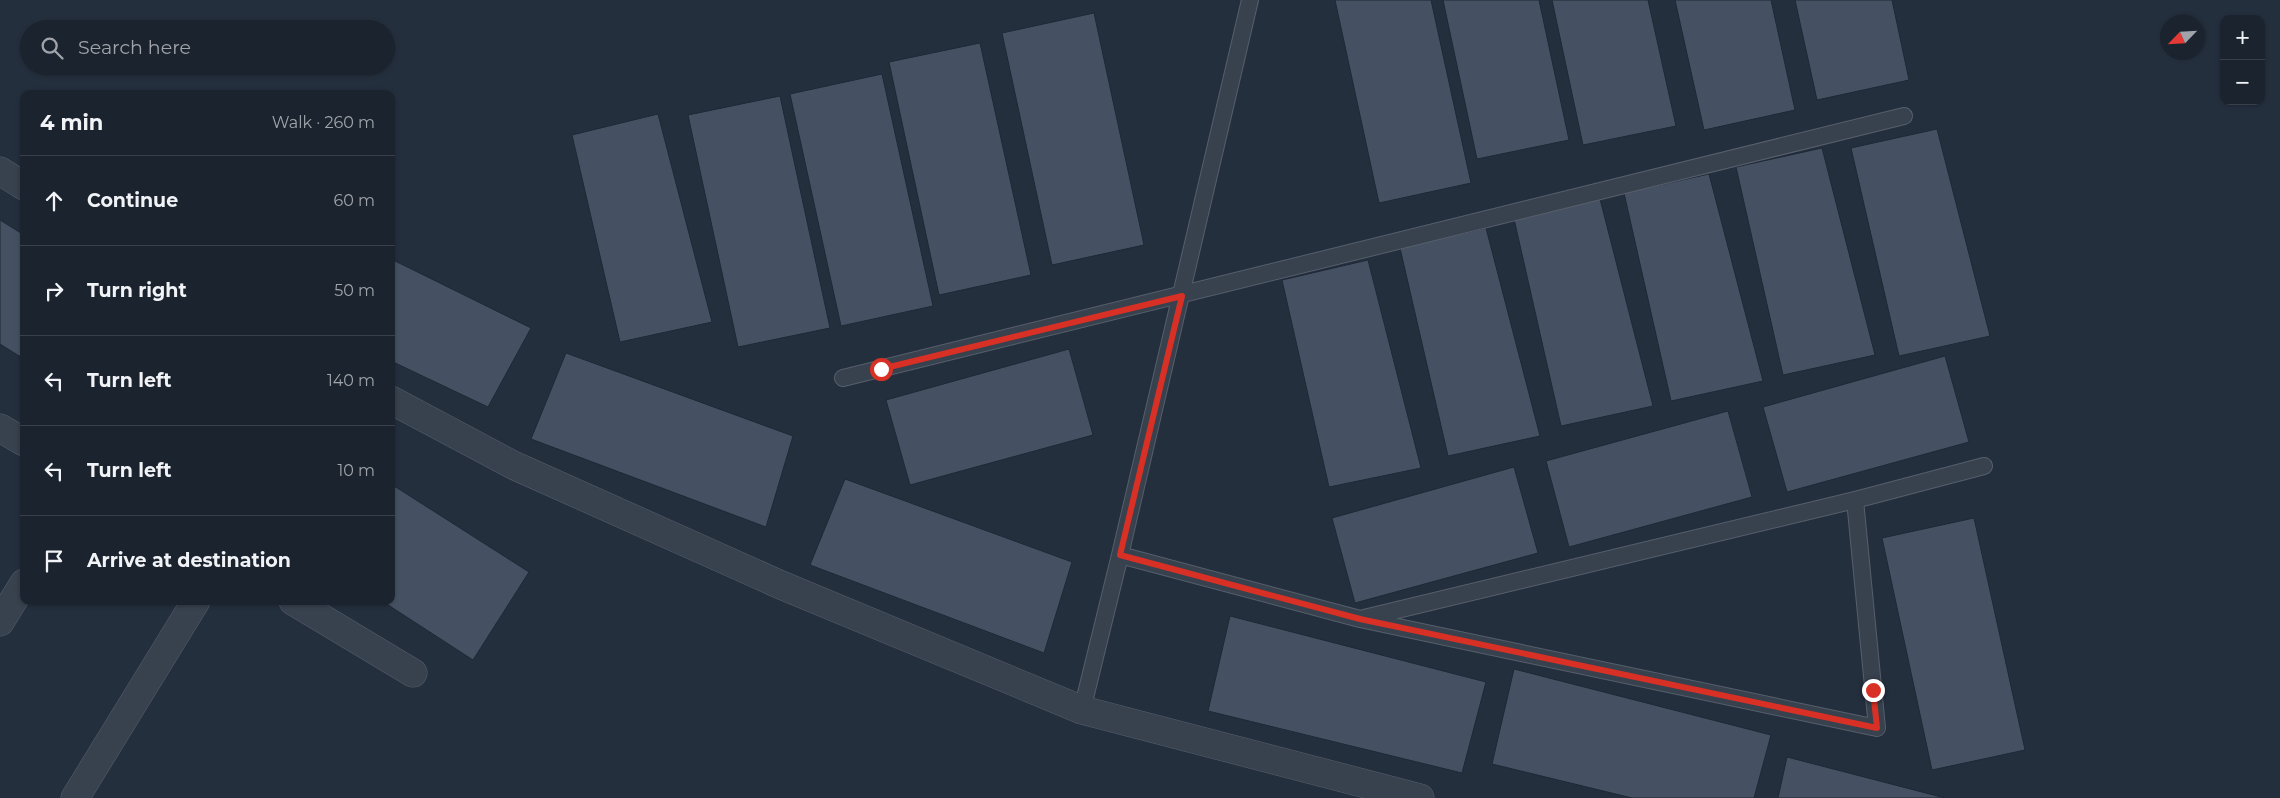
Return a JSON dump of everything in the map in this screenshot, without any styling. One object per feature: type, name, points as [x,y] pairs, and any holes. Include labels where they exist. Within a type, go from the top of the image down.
[{"type":"street","points":[[0,170],[20,183]]},
{"type":"street","points":[[395,402],[514,464],[727,561],[1082,710],[1420,798]]},
{"type":"street","points":[[0,428],[20,440]]},
{"type":"street","points":[[0,622],[20,590]]},
{"type":"street","points":[[75,798],[194,605]]},
{"type":"street","points":[[300,605],[413,672]]},
{"type":"lane","points":[[1082,710],[1182,296],[1250,0]]},
{"type":"lane","points":[[843,378],[1182,296],[1904,116]]},
{"type":"lane","points":[[1360,619],[1855,500],[1984,466]]},
{"type":"lane","points":[[1120,555],[1360,619],[1877,728],[1855,500]]},
{"type":"building","points":[[1335,0],[1431,0],[1471,183],[1379,203]]},
{"type":"building","points":[[1443,0],[1539,0],[1569,140],[1477,159]]},
{"type":"building","points":[[1552,0],[1648,0],[1676,126],[1583,145]]},
{"type":"building","points":[[1675,0],[1771,0],[1795,110],[1704,130]]},
{"type":"building","points":[[1795,0],[1892,0],[1909,80],[1817,100]]},
{"type":"building","points":[[1094,13],[1144,245],[1052,265],[1002,33]]},
{"type":"building","points":[[980,43],[1031,275],[939,295],[889,62]]},
{"type":"building","points":[[882,74],[933,306],[841,326],[790,94]]},
{"type":"building","points":[[780,96],[830,328],[738,347],[688,115]]},
{"type":"building","points":[[658,114],[712,322],[620,342],[572,135]]},
{"type":"building","points":[[1937,129],[1990,336],[1899,356],[1851,148]]},
{"type":"building","points":[[1822,148],[1875,355],[1783,375],[1736,167]]},
{"type":"building","points":[[1709,174],[1763,381],[1671,401],[1624,193]]},
{"type":"building","points":[[1600,199],[1653,406],[1561,426],[1514,219]]},
{"type":"building","points":[[0,220],[20,232],[20,356],[0,344]]},
{"type":"building","points":[[1486,228],[1540,436],[1448,456],[1400,248]]},
{"type":"building","points":[[1368,260],[1421,468],[1329,487],[1282,280]]},
{"type":"building","points":[[395,261],[531,328],[488,407],[395,363]]},
{"type":"building","points":[[1069,349],[1093,435],[910,485],[886,400]]},
{"type":"building","points":[[566,353],[793,436],[766,527],[531,439]]},
{"type":"building","points":[[1945,356],[1969,442],[1787,492],[1763,407]]},
{"type":"building","points":[[1728,411],[1752,497],[1569,547],[1546,461]]},
{"type":"building","points":[[1514,467],[1538,553],[1355,603],[1332,518]]},
{"type":"building","points":[[845,479],[1072,562],[1044,653],[810,565]]},
{"type":"building","points":[[395,487],[529,572],[473,660],[388,605],[395,605]]},
{"type":"building","points":[[1974,518],[2025,750],[1932,770],[1882,538]]},
{"type":"building","points":[[1230,616],[1486,682],[1462,773],[1208,711]]},
{"type":"building","points":[[1514,669],[1771,735],[1754,798],[1632,798],[1492,764]]},
{"type":"building","points":[[1787,757],[1945,798],[1778,798]]},
{"type":"route","points":[[881,369],[1182,296],[1120,555],[1360,619],[1877,728],[1873,690]]}]
